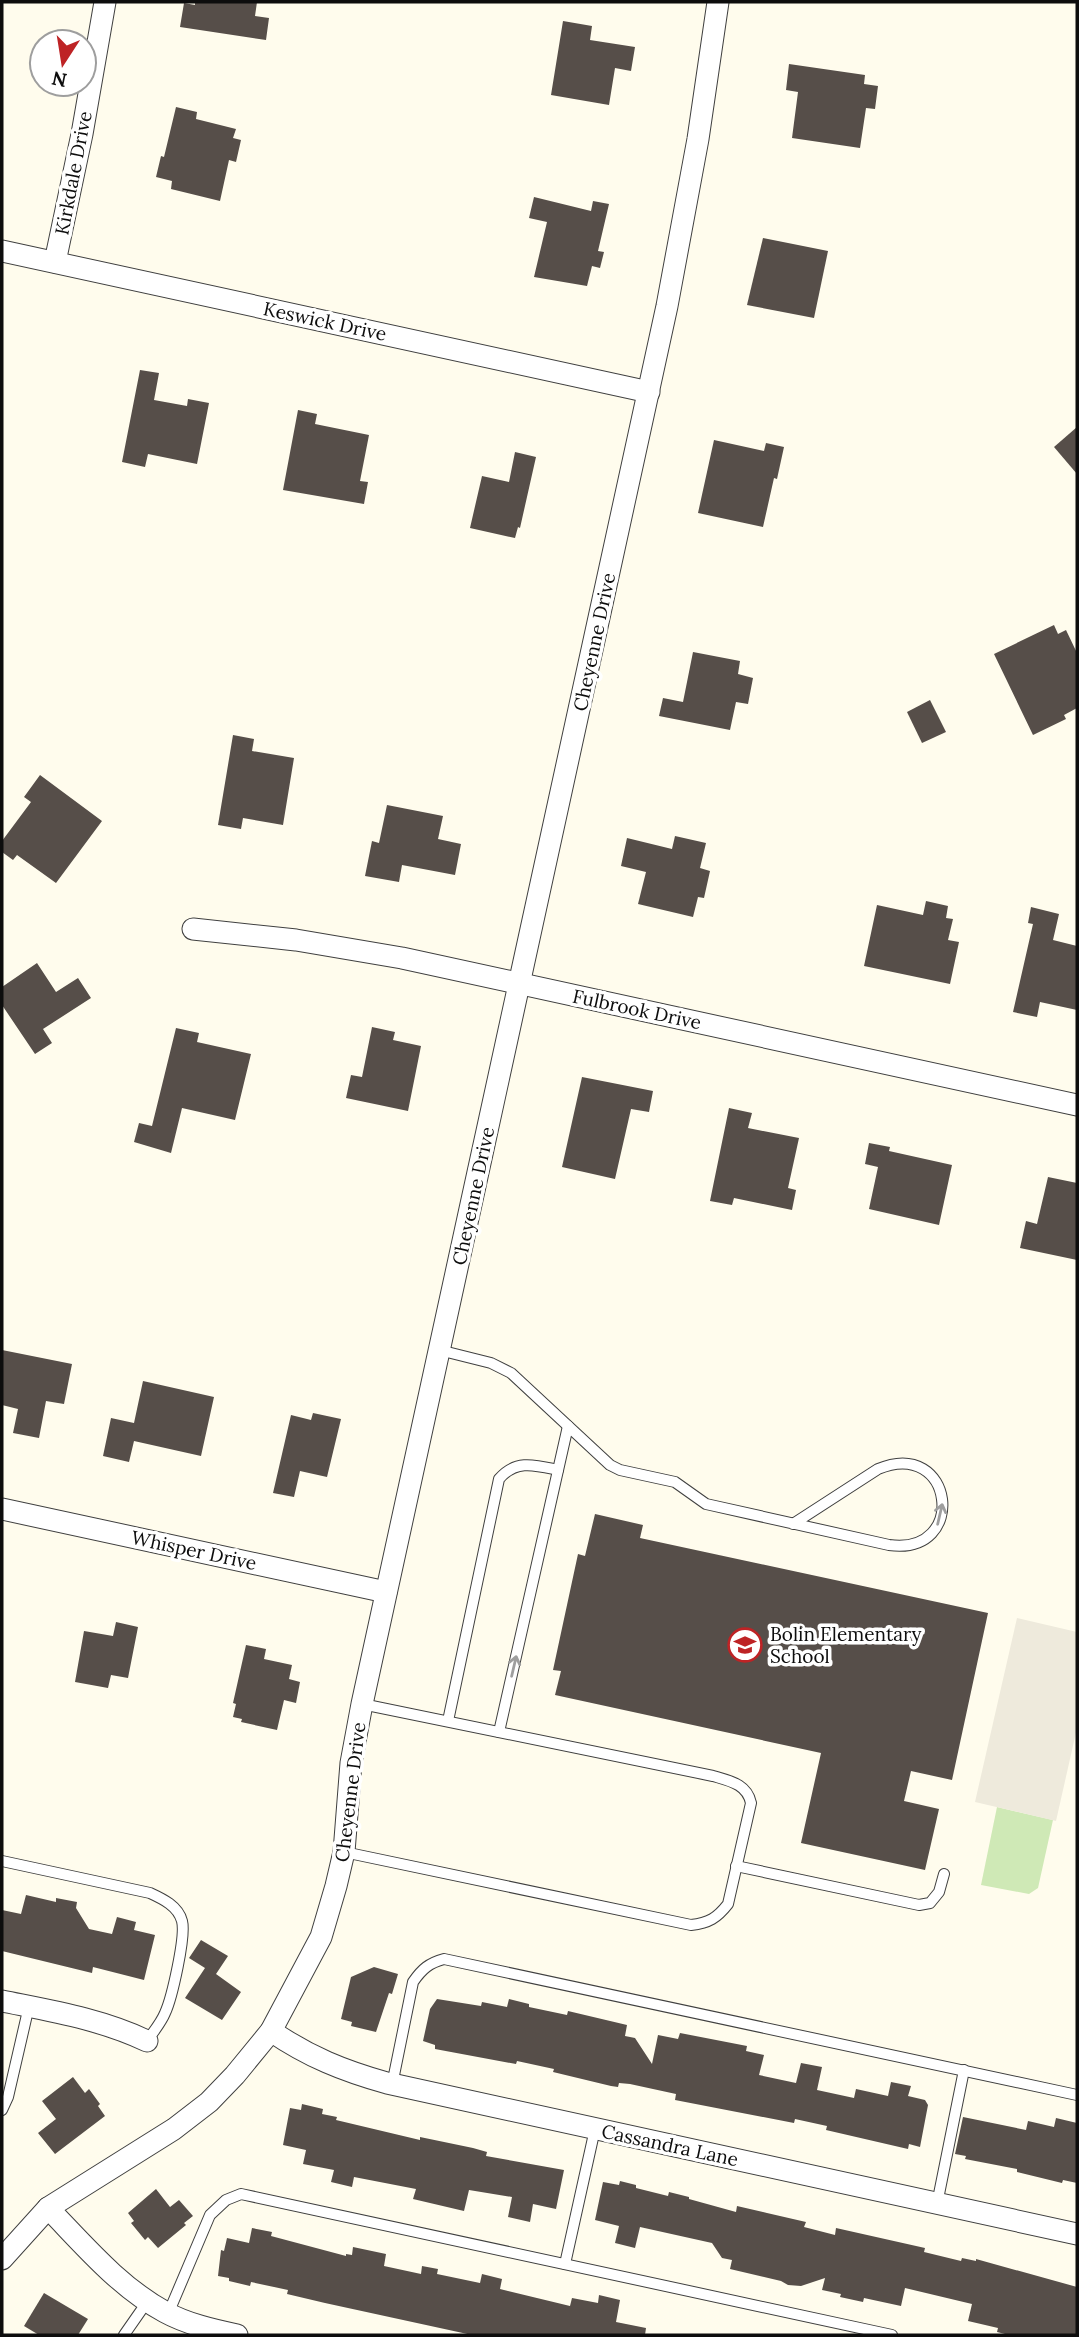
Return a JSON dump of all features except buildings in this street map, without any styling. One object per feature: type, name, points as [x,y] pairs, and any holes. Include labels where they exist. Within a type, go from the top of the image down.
[{"type":"street","name":"Kirkdale Drive","points":[[55,262],[105,2]]},
{"type":"street","name":"Cheyenne Drive","points":[[2,2259],[48,2208],[174,2129],[218,2093],[271,2031],[320,1937],[344,1852],[351,1763],[362,1704],[649,392],[698,139],[718,2]]},
{"type":"street","name":"Keswick Drive","points":[[2,251],[649,392]]},
{"type":"street","name":"Fulbrook Drive","points":[[193,929],[247,933],[350,948],[1077,1105]]},
{"type":"street","name":"Whisper Drive","points":[[2,1508],[386,1592]]},
{"type":"street","points":[[2,2001],[96,2021],[147,2041]]},
{"type":"street","name":"Cassandra Lane","points":[[271,2031],[300,2052],[347,2072],[392,2085],[1077,2234]]},
{"type":"street","points":[[48,2208],[111,2273],[147,2302],[168,2314],[212,2330],[237,2335]]},
{"type":"lane","points":[[439,1350],[491,1363],[511,1373],[610,1465],[620,1470],[676,1482],[706,1504],[793,1524],[889,1545],[903,1547],[917,1544],[938,1526],[943,1512],[943,1498],[939,1485],[919,1466],[905,1462],[891,1463],[793,1524]]},
{"type":"lane","points":[[499,1732],[568,1426]]},
{"type":"lane","points":[[448,1721],[499,1479],[506,1471],[525,1464],[558,1470]]},
{"type":"lane","points":[[344,1852],[691,1925],[707,1923],[718,1917],[728,1904],[751,1803],[749,1793],[735,1783],[362,1704]]},
{"type":"lane","points":[[2,1861],[150,1893],[175,1908],[181,1920],[184,1937],[166,2013],[147,2041]]},
{"type":"lane","points":[[736,1866],[919,1905],[930,1903],[939,1892],[944,1874]]},
{"type":"lane","points":[[392,2085],[414,1982],[422,1969],[431,1962],[444,1959],[460,1960],[1077,2095]]},
{"type":"lane","points":[[2,2110],[8,2096],[29,2006]]},
{"type":"lane","points":[[937,2204],[964,2070]]},
{"type":"lane","points":[[565,2264],[594,2129]]},
{"type":"lane","points":[[168,2314],[209,2215],[226,2200],[241,2194],[892,2335]]},
{"type":"lane","points":[[124,2335],[147,2302]]},
{"type":"green space","points":[[997,1807],[1053,1820],[1038,1888],[1029,1894],[981,1885]]},
{"type":"shaded area","points":[[1017,1618],[1077,1632],[1077,1728],[1056,1821],[975,1802]]},
{"type":"place","name":"Bolin Elementary School","points":[[745,1645]]}]
